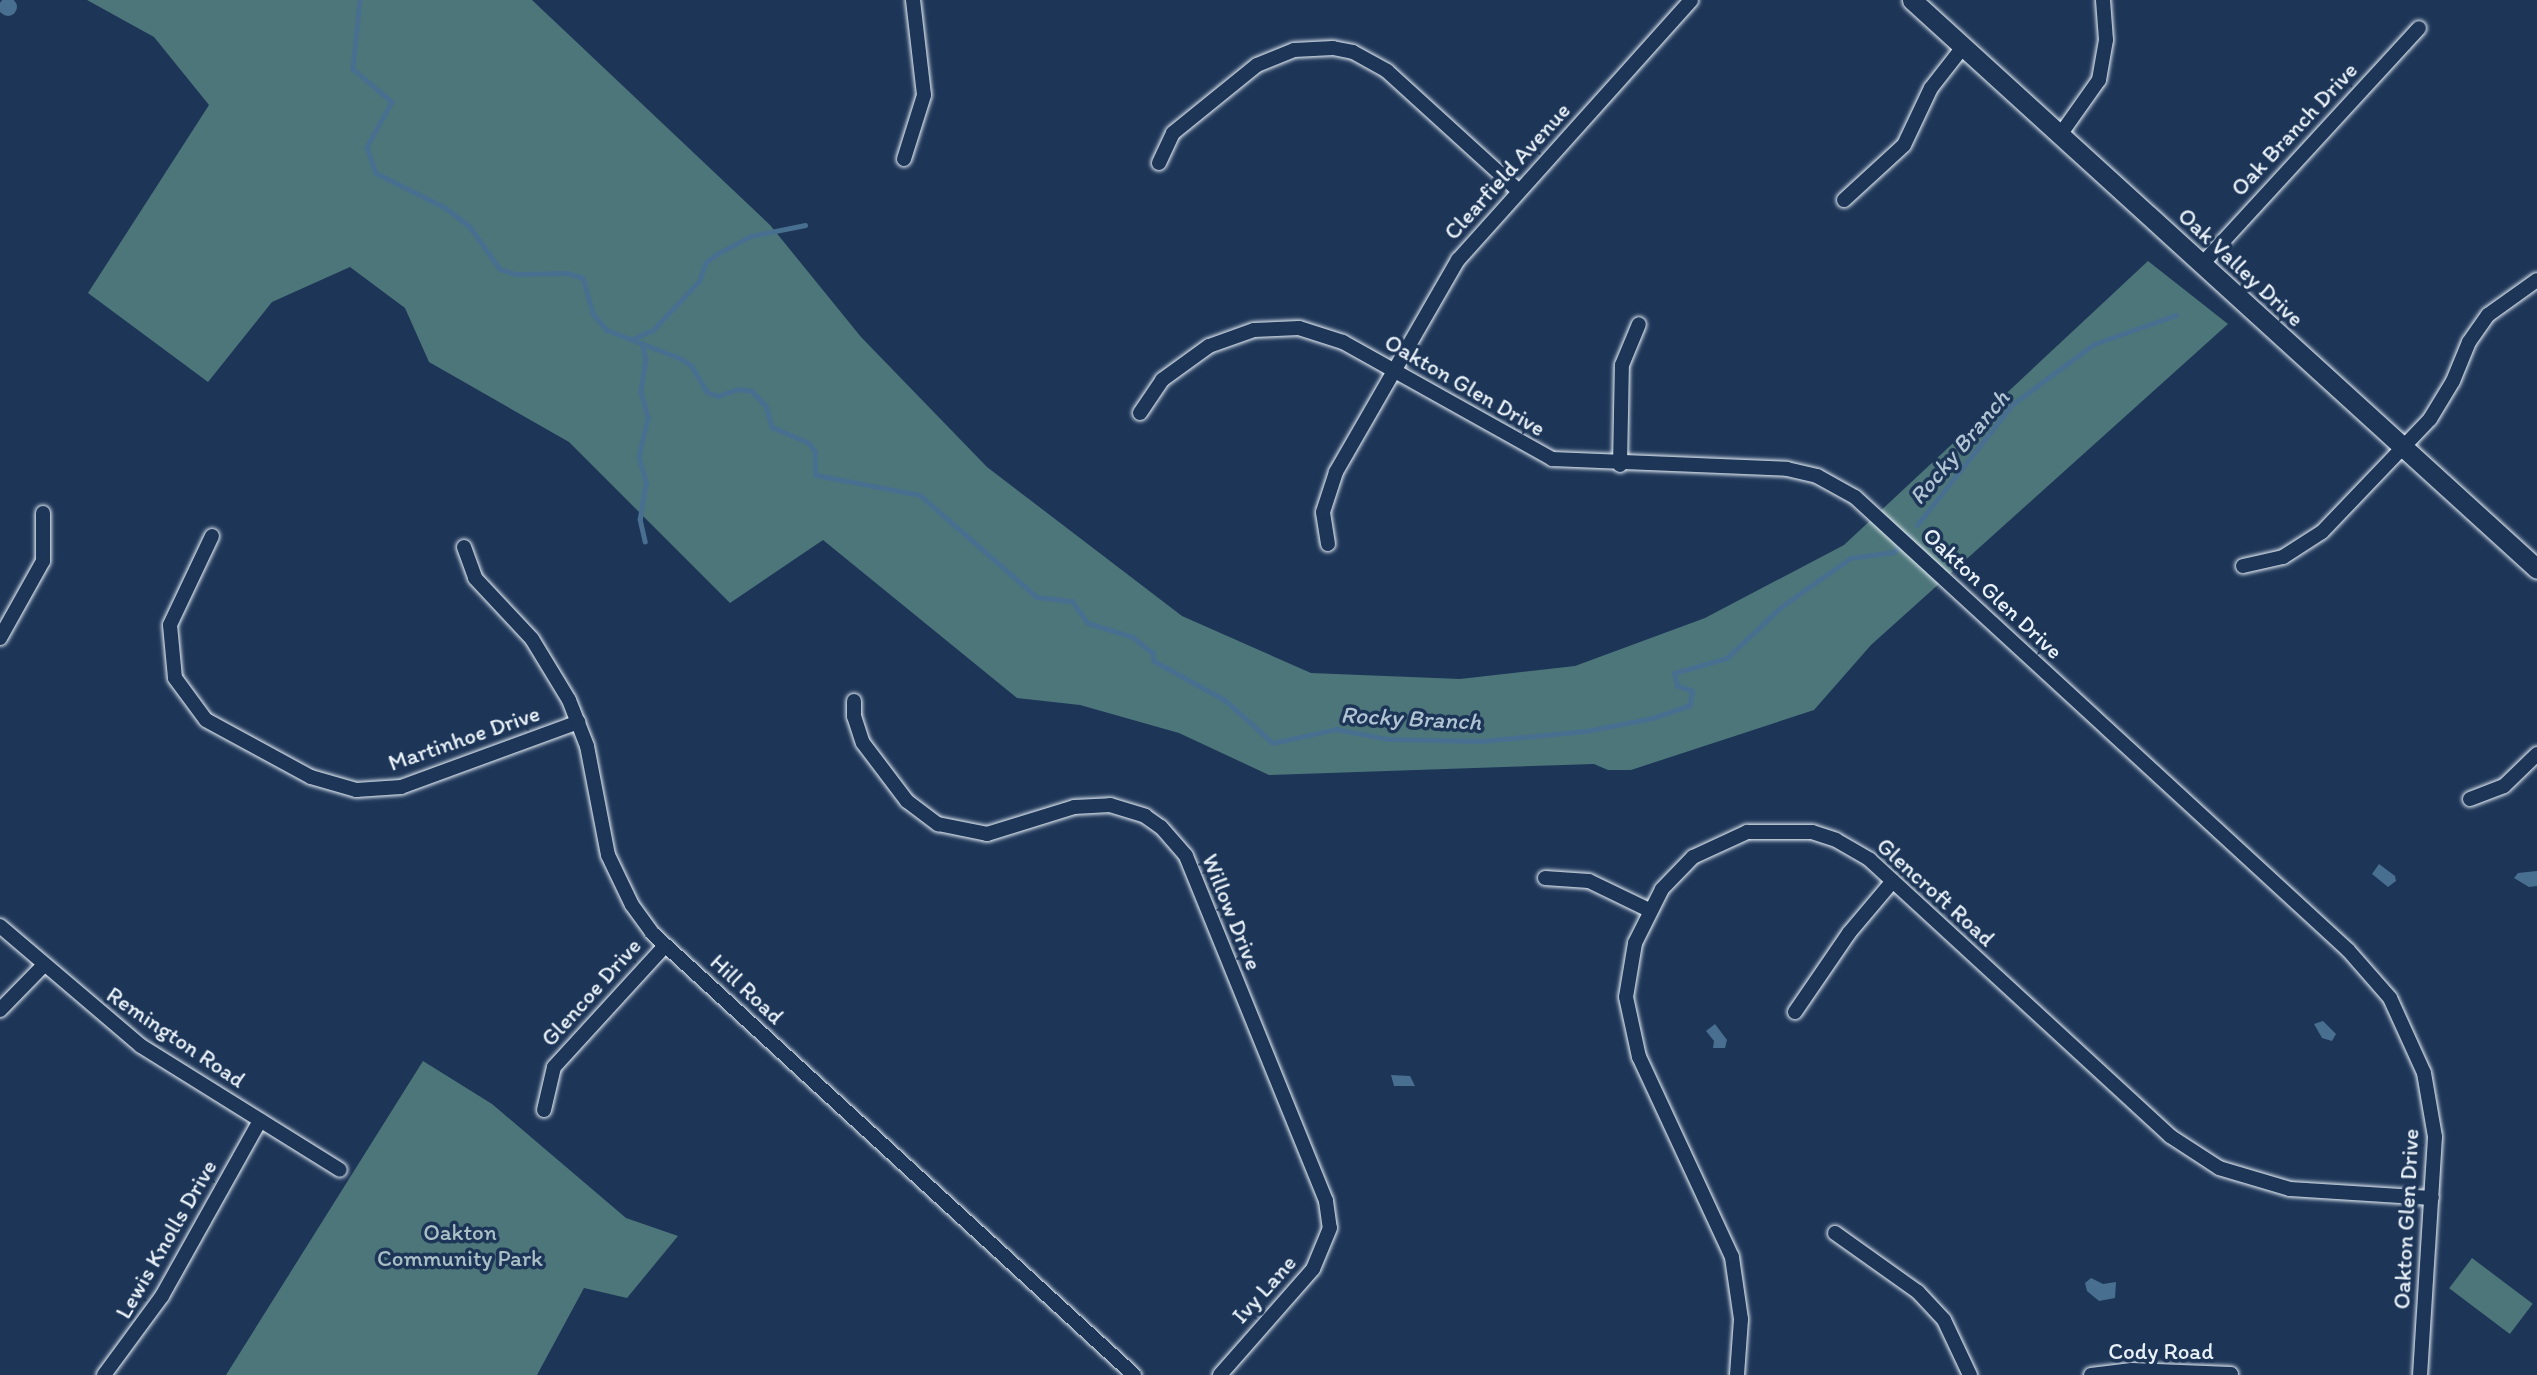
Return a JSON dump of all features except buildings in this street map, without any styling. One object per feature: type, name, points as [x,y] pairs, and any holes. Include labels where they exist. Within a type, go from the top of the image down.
[{"type":"street","points":[[904,159],[924,95],[913,0]]},
{"type":"street","name":"Clearfield Avenue","points":[[1328,544],[1325,497],[1394,371],[1464,252],[1691,0]]},
{"type":"street","name":"Oak Valley Drive","points":[[1912,0],[2203,263],[2342,396],[2404,445],[2537,569]]},
{"type":"street","points":[[2060,135],[2099,80],[2106,40],[2103,0]]},
{"type":"street","name":"Oak Branch Drive","points":[[2203,263],[2419,28]]},
{"type":"street","points":[[1844,200],[1904,145],[1931,89],[1963,47]]},
{"type":"street","points":[[1159,163],[1173,133],[1257,65],[1294,50],[1333,48],[1362,56],[1387,71],[1518,190]]},
{"type":"street","points":[[2244,566],[2300,549],[2349,505],[2444,399],[2477,328],[2505,300],[2537,280]]},
{"type":"street","points":[[1620,465],[1623,357],[1639,324]]},
{"type":"street","name":"Oakton Glen Drive","points":[[1140,413],[1162,380],[1209,346],[1254,330],[1298,328],[1321,333],[1394,371],[1533,452],[1573,463],[1787,469],[1837,485],[1864,505],[2373,976],[2404,1022],[2424,1073],[2435,1137],[2420,1375]]},
{"type":"street","points":[[0,638],[43,561],[43,513]]},
{"type":"street","name":"Martinhoe Drive","points":[[212,536],[170,625],[175,678],[206,719],[311,777],[356,790],[401,787],[579,722]]},
{"type":"street","name":"Hill Road","points":[[464,547],[475,578],[532,639],[579,722],[594,772],[608,855],[632,905],[665,946],[1134,1375]]},
{"type":"street","name":"Willow Drive","points":[[854,701],[853,716],[863,743],[907,802],[938,824],[987,834],[1074,807],[1110,805],[1144,816],[1175,840],[1190,866],[1326,1201],[1330,1228]]},
{"type":"street","points":[[2470,799],[2504,786],[2537,754]]},
{"type":"street","name":"Glencroft Road","points":[[1737,1375],[1741,1319],[1732,1257],[1639,1057],[1629,1024],[1629,967],[1649,910],[1662,888],[1693,857],[1728,838],[1772,829],[1836,840],[1870,860],[2193,1154],[2268,1185],[2432,1198]]},
{"type":"street","points":[[1545,878],[1589,881],[1649,910]]},
{"type":"street","points":[[1795,1012],[1849,933],[1893,881]]},
{"type":"street","name":"Remington Road","points":[[0,926],[43,966],[141,1046],[340,1170]]},
{"type":"street","name":"Glencoe Drive","points":[[544,1110],[554,1067],[665,946]]},
{"type":"street","points":[[0,1010],[43,966]]},
{"type":"street","name":"Lewis Knolls Drive","points":[[104,1375],[162,1296],[260,1121]]},
{"type":"street","name":"Ivy Lane","points":[[1220,1375],[1313,1269],[1322,1256],[1330,1228]]},
{"type":"street","points":[[1835,1233],[1918,1292],[1944,1320],[1970,1375]]},
{"type":"street","name":"Cody Road","points":[[2091,1375],[2132,1370],[2231,1374]]},
{"type":"green space","points":[[87,0],[532,0],[770,225],[861,337],[987,467],[1182,616],[1311,673],[1460,679],[1575,666],[1705,618],[1844,545],[2148,261],[2228,324],[1871,645],[1814,710],[1631,770],[1608,770],[1594,764],[1269,775],[1179,733],[1080,705],[1017,698],[823,540],[730,603],[569,442],[429,362],[405,308],[350,267],[272,302],[208,382],[88,293],[209,105],[154,37]]},
{"type":"green space","name":"Oakton Community Park","points":[[423,1061],[492,1104],[626,1218],[678,1236],[627,1298],[584,1288],[537,1375],[226,1375]]},
{"type":"green space","points":[[2472,1258],[2533,1304],[2510,1334],[2449,1288]]},
{"type":"water","points":[[8,-2],[14,1],[17,7],[14,13],[8,16],[2,13],[-1,7],[2,1]]},
{"type":"water","points":[[2379,864],[2395,876],[2396,881],[2388,887],[2372,874]]},
{"type":"water","points":[[2537,871],[2537,886],[2529,887],[2514,878],[2518,873]]},
{"type":"water","points":[[2323,1021],[2336,1034],[2332,1041],[2322,1038],[2314,1024]]},
{"type":"water","points":[[1715,1024],[1727,1040],[1725,1048],[1713,1048],[1714,1041],[1706,1031]]},
{"type":"water","points":[[1391,1075],[1410,1076],[1415,1086],[1394,1086]]},
{"type":"water","points":[[2091,1278],[2103,1284],[2116,1282],[2115,1298],[2099,1301],[2087,1291],[2085,1283]]},
{"type":"waterway","name":"Rocky Branch","points":[[360,0],[353,69],[392,102],[367,147],[376,173],[446,208],[470,227],[500,269],[515,274],[567,273],[583,278],[593,314],[607,330],[682,359],[692,366],[707,392],[718,396],[738,389],[752,391],[766,406],[772,427],[809,443],[815,451],[816,475],[920,495],[1037,597],[1072,601],[1088,623],[1133,637],[1153,653],[1154,661],[1225,700],[1273,743],[1336,729],[1388,739],[1482,741],[1586,731],[1653,718],[1690,705],[1692,691],[1677,686],[1674,673],[1727,658],[1781,607],[1851,558],[1894,552],[1908,536]]},
{"type":"waterway","points":[[632,339],[653,330],[699,281],[706,262],[717,254],[751,236],[805,225]]},
{"type":"waterway","name":"Rocky Branch","points":[[1917,525],[2013,404],[2094,344],[2176,315]]},
{"type":"waterway","points":[[642,343],[646,359],[641,391],[648,418],[639,456],[646,483],[640,519],[645,541]]}]
